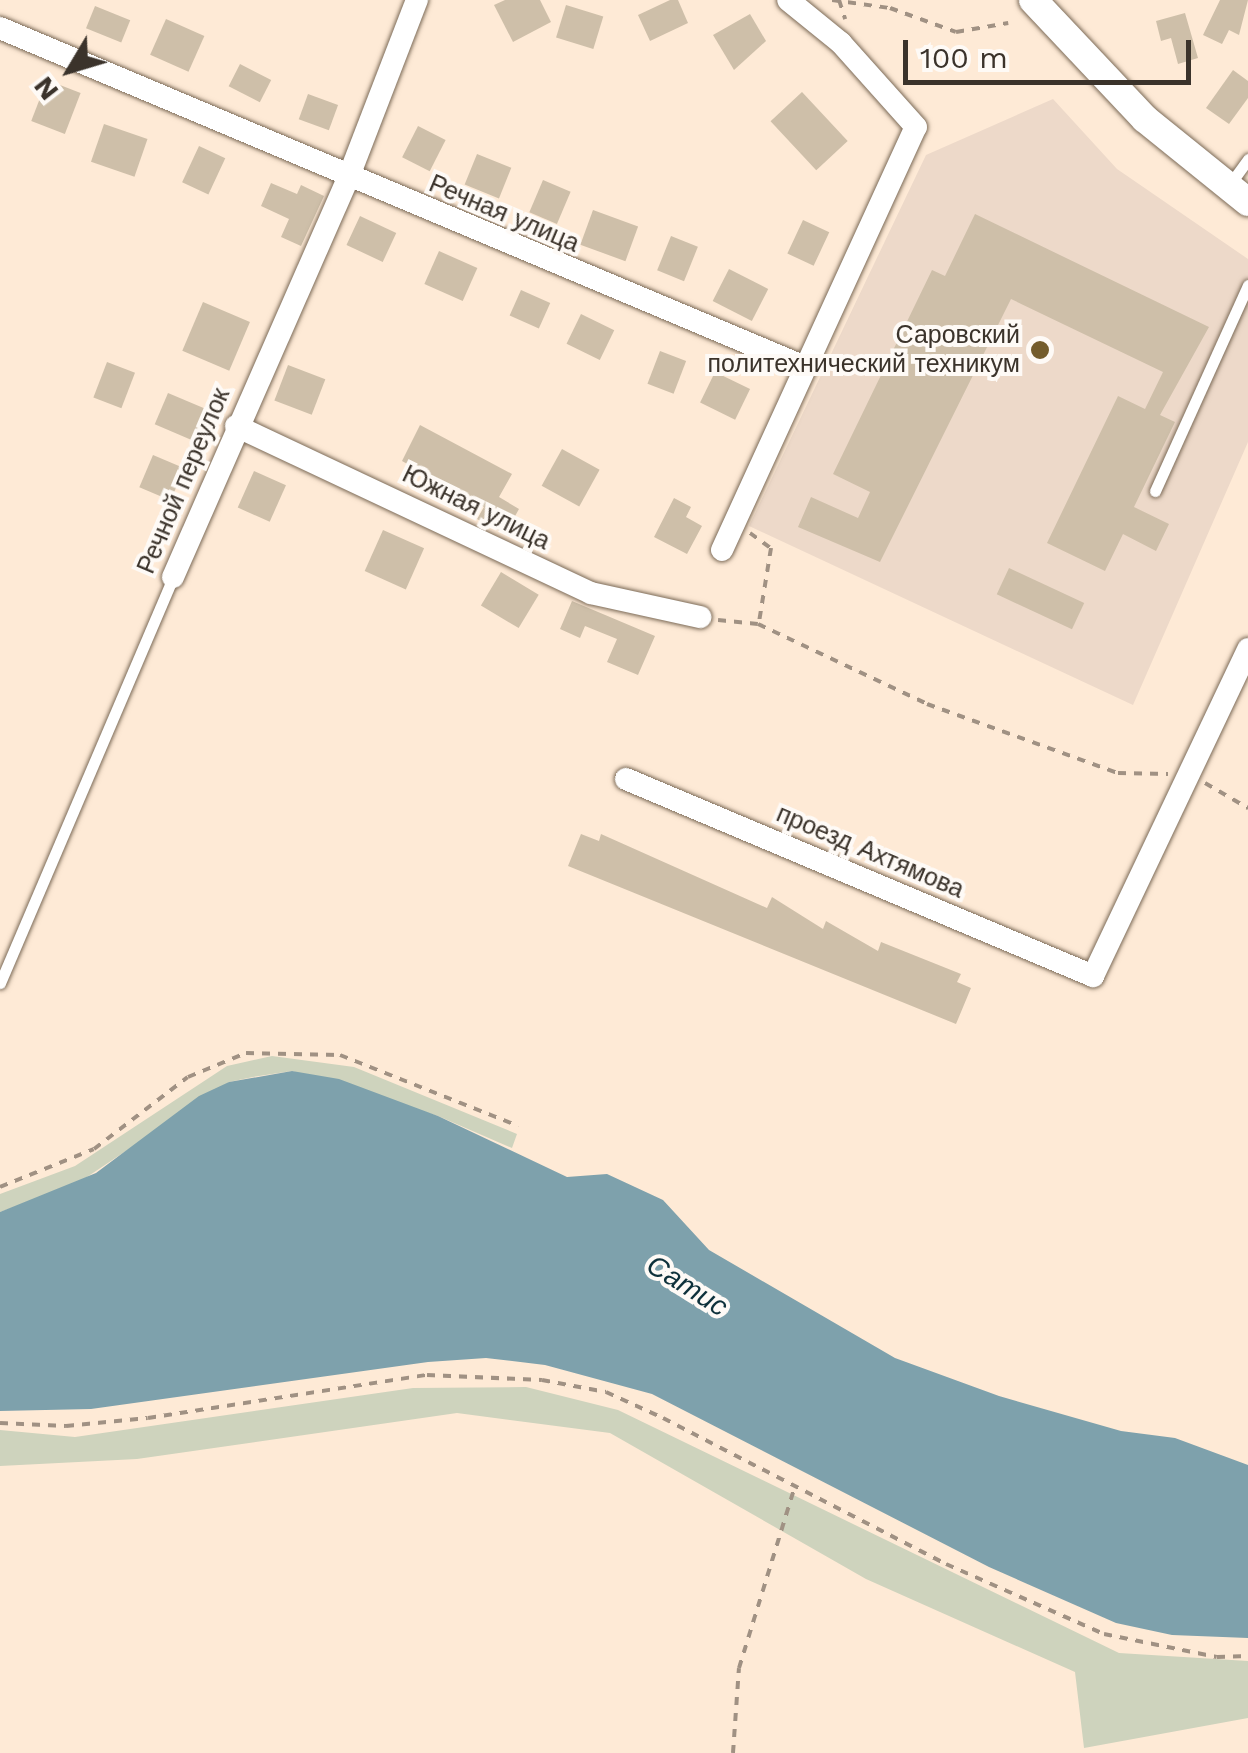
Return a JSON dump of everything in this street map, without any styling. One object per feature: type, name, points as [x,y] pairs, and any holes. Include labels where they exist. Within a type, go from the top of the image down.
[{"type":"street","name":"Речной переулок","points":[[173,577],[349,176],[417,0]]},
{"type":"street","points":[[722,550],[916,127],[841,43],[788,0]]},
{"type":"street","points":[[1033,0],[1145,119],[1238,195]]},
{"type":"street","name":"Речная улица","points":[[0,28],[805,367]]},
{"type":"street","name":"Южная улица","points":[[236,426],[591,593],[700,618]]},
{"type":"street","points":[[1188,774],[1248,649]]},
{"type":"street","name":"проезд Ахтямова","points":[[626,780],[1092,976],[1188,774]]},
{"type":"lane","points":[[1238,195],[1248,159]]},
{"type":"lane","points":[[1155,491],[1248,285]]},
{"type":"lane","name":"Речной переулок","points":[[0,983],[173,577]]},
{"type":"path","points":[[832,0],[890,8],[956,32],[1008,23]]},
{"type":"path","points":[[734,521],[770,548],[758,624]]},
{"type":"path","points":[[700,618],[758,624],[927,704],[1118,773],[1188,774],[1248,808]]},
{"type":"path","points":[[0,1187],[94,1149],[200,1070],[246,1053],[340,1055],[518,1126]]},
{"type":"path","points":[[0,1423],[66,1426],[148,1418],[427,1375],[484,1374],[606,1392],[1104,1634],[1217,1657],[1248,1656]]},
{"type":"path","points":[[733,1753],[738,1668],[795,1486]]},
{"type":"shaded area","name":"Саровский политехнический техникум","points":[[1053,99],[1117,169],[1248,259],[1248,442],[1133,705],[749,526],[926,155]]},
{"type":"green space","points":[[272,1056],[354,1067],[517,1134],[512,1148],[438,1116],[292,1071],[229,1082],[72,1187],[0,1212],[0,1194],[75,1166],[227,1066]]},
{"type":"green space","points":[[526,1387],[618,1410],[1119,1653],[1248,1661],[1248,1718],[1084,1748],[1075,1672],[866,1579],[610,1433],[457,1413],[137,1459],[0,1466],[0,1430],[75,1437],[413,1388]]},
{"type":"water","name":"Сатис","points":[[292,1071],[339,1079],[438,1116],[567,1177],[607,1174],[663,1200],[709,1250],[895,1358],[999,1396],[1121,1431],[1175,1438],[1248,1465],[1248,1638],[1172,1635],[1116,1623],[989,1567],[652,1394],[545,1365],[486,1358],[428,1362],[91,1409],[0,1411],[0,1212],[96,1173],[199,1096],[229,1082]]},
{"type":"building","points":[[505,0],[540,0],[551,22],[513,42],[494,5]]},
{"type":"building","points":[[678,0],[688,23],[650,41],[638,15]]},
{"type":"building","points":[[1220,0],[1248,0],[1239,35],[1229,30],[1222,44],[1203,35]]},
{"type":"building","points":[[566,5],[603,16],[593,49],[556,38]]},
{"type":"building","points":[[95,6],[130,20],[121,42],[86,28]]},
{"type":"building","points":[[1185,13],[1198,58],[1178,64],[1171,38],[1161,41],[1156,21]]},
{"type":"building","points":[[750,14],[766,41],[734,70],[713,35]]},
{"type":"building","points":[[166,19],[204,36],[189,72],[150,55]]},
{"type":"building","points":[[240,64],[271,80],[260,102],[229,86]]},
{"type":"building","points":[[1233,70],[1248,81],[1248,98],[1229,124],[1206,108]]},
{"type":"building","points":[[47,80],[81,93],[65,134],[31,121]]},
{"type":"building","points":[[802,92],[848,141],[816,170],[771,121]]},
{"type":"building","points":[[308,94],[338,105],[329,130],[299,119]]},
{"type":"building","points":[[104,124],[147,139],[134,177],[91,162]]},
{"type":"building","points":[[418,126],[446,140],[430,171],[402,157]]},
{"type":"building","points":[[199,146],[225,158],[208,195],[182,182]]},
{"type":"building","points":[[477,154],[511,168],[499,198],[465,185]]},
{"type":"building","points":[[543,180],[571,192],[557,224],[529,212]]},
{"type":"building","points":[[271,183],[297,194],[301,185],[324,196],[301,246],[281,237],[289,219],[261,206]]},
{"type":"building","points":[[593,210],[638,226],[625,261],[580,245]]},
{"type":"building","points":[[975,214],[1209,327],[1160,415],[1175,422],[1134,507],[1169,524],[1156,551],[1123,534],[1105,571],[1047,543],[1118,396],[1145,409],[1163,372],[1011,299],[880,562],[798,527],[811,497],[858,518],[870,492],[833,474],[932,270],[945,276]]},
{"type":"building","points":[[360,216],[396,233],[383,262],[346,245]]},
{"type":"building","points":[[803,220],[829,232],[814,266],[787,254]]},
{"type":"building","points":[[671,236],[698,247],[684,281],[657,270]]},
{"type":"building","points":[[439,251],[477,268],[463,301],[424,284]]},
{"type":"building","points":[[729,269],[768,289],[752,321],[713,301]]},
{"type":"building","points":[[521,290],[550,303],[539,329],[510,316]]},
{"type":"building","points":[[203,302],[250,322],[229,371],[182,351]]},
{"type":"building","points":[[581,314],[614,330],[600,360],[567,344]]},
{"type":"building","points":[[660,351],[686,361],[674,394],[647,384]]},
{"type":"building","points":[[107,362],[135,373],[121,408],[93,397]]},
{"type":"building","points":[[288,365],[325,379],[312,415],[274,400]]},
{"type":"building","points":[[715,372],[750,389],[735,420],[700,403]]},
{"type":"building","points":[[168,393],[211,411],[198,443],[155,424]]},
{"type":"building","points":[[420,425],[512,474],[499,497],[519,509],[505,534],[477,519],[484,507],[402,461]]},
{"type":"building","points":[[562,449],[600,470],[579,507],[542,486]]},
{"type":"building","points":[[153,455],[184,468],[171,501],[139,487]]},
{"type":"building","points":[[254,471],[286,485],[270,522],[238,508]]},
{"type":"building","points":[[674,498],[691,507],[686,517],[702,526],[687,554],[654,537]]},
{"type":"building","points":[[383,530],[424,548],[406,589],[365,571]]},
{"type":"building","points":[[1009,568],[1084,603],[1072,629],[997,594]]},
{"type":"building","points":[[501,572],[539,595],[519,628],[481,605]]},
{"type":"building","points":[[572,601],[655,636],[638,675],[607,662],[617,639],[585,626],[580,638],[560,629]]},
{"type":"building","points":[[581,834],[599,841],[601,834],[767,908],[772,897],[823,929],[826,921],[878,951],[881,942],[961,974],[957,982],[971,988],[956,1024],[568,866]]},
{"type":"place","name":"Саровский политехнический техникум","points":[[1040,350]]}]
